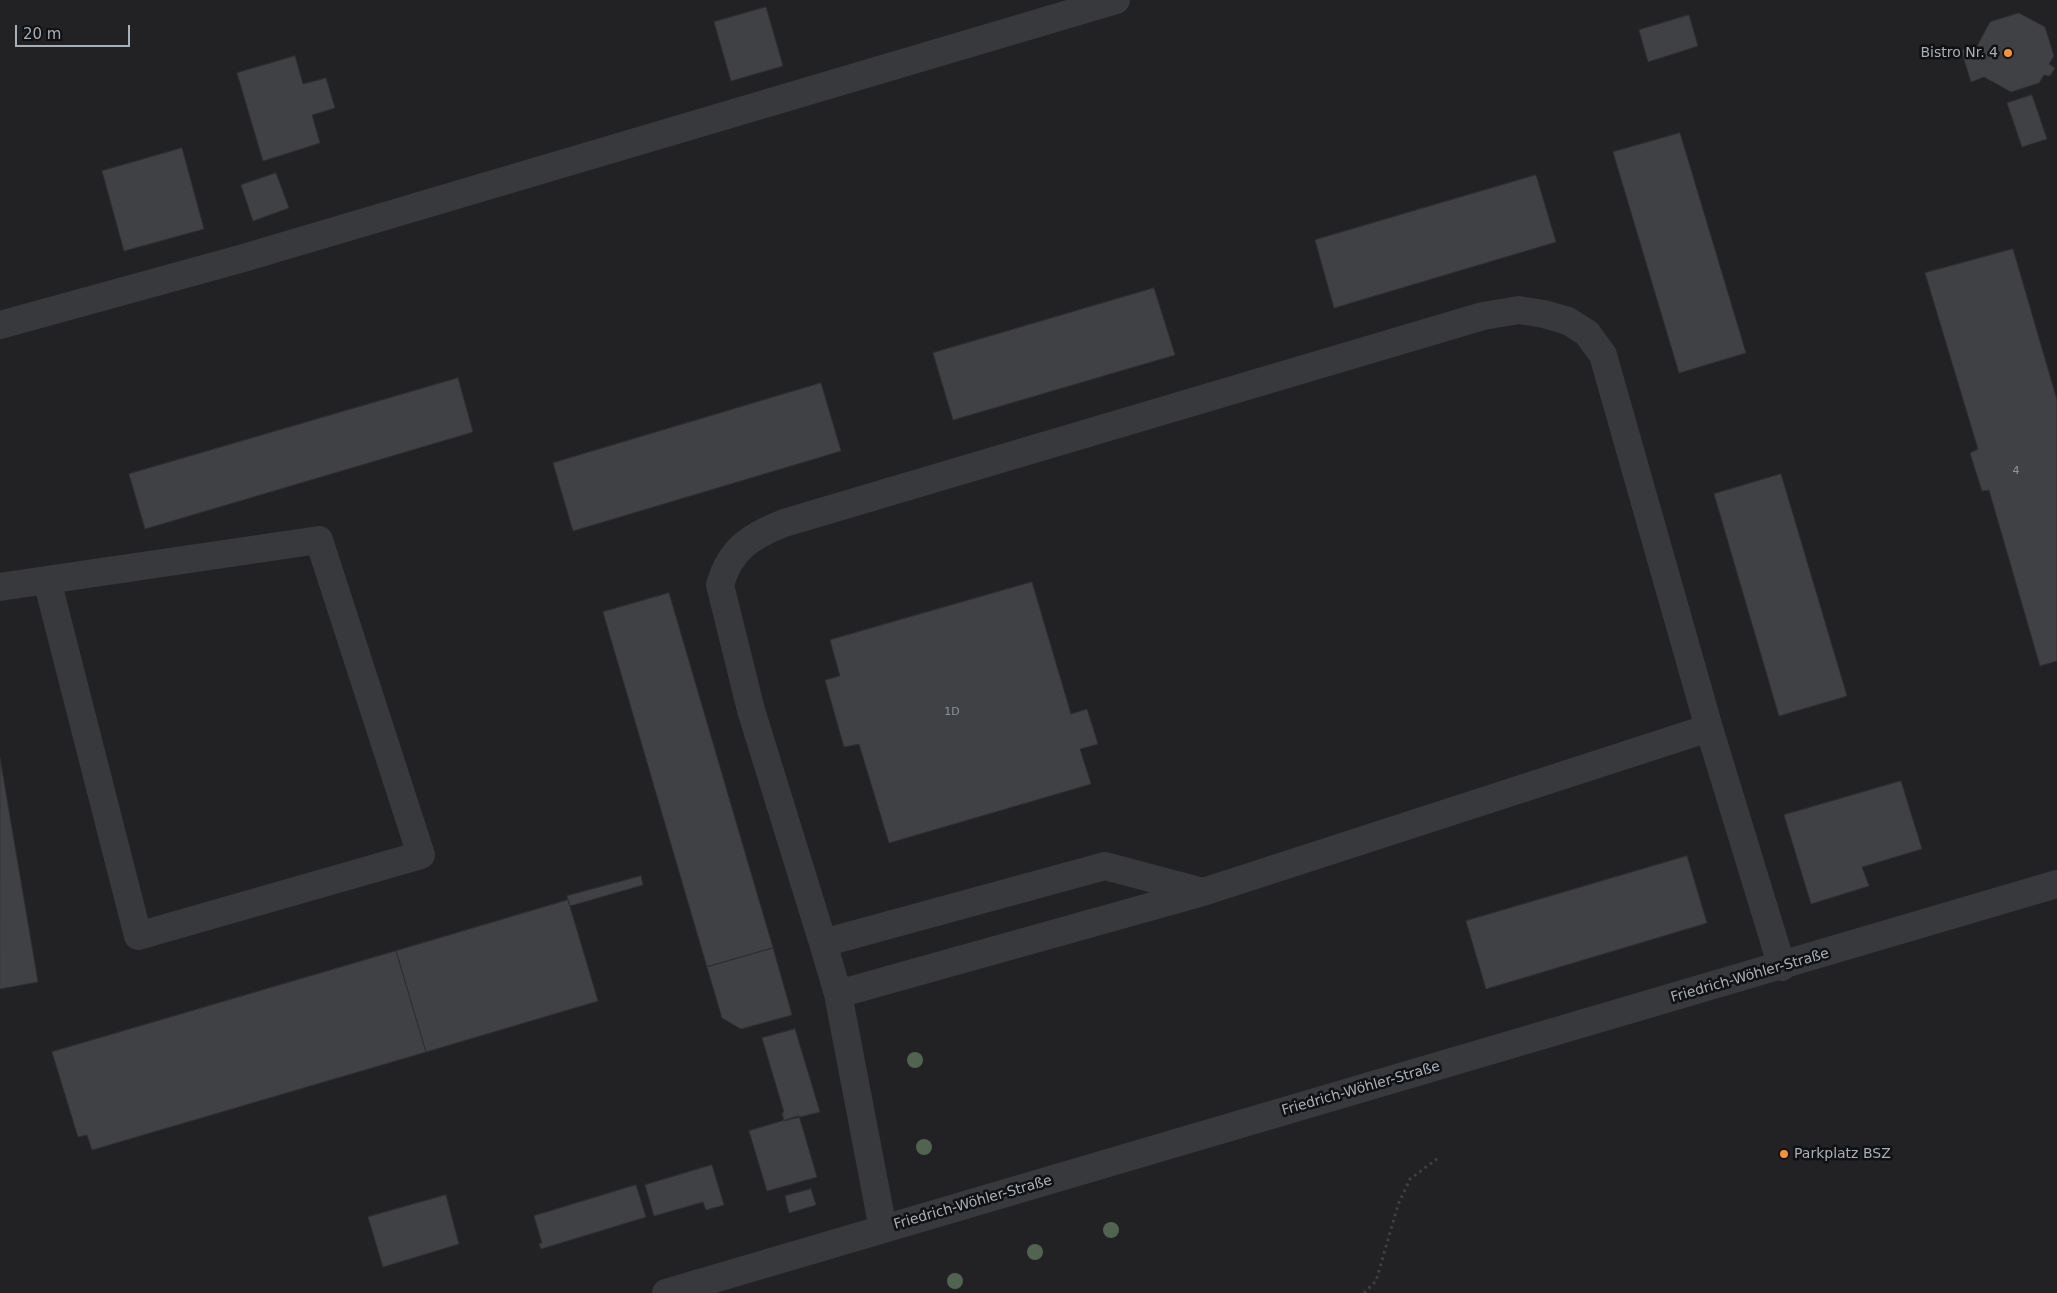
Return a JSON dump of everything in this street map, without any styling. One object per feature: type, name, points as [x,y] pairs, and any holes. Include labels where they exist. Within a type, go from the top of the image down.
[{"type":"street","points":[[0,324],[240,259],[1116,0]]},
{"type":"street","points":[[883,1229],[838,994],[751,710],[720,585],[724,572],[737,550],[757,534],[784,523],[1482,316],[1519,310],[1560,319],[1587,333],[1603,355],[1709,728],[1782,967]]},
{"type":"street","points":[[0,587],[47,580],[319,540],[421,854],[138,936],[47,580]]},
{"type":"street","points":[[838,994],[1203,892],[1709,728]]},
{"type":"street","points":[[823,943],[1105,866],[1203,892]]},
{"type":"street","name":"Friedrich-Wöhler-Straße","points":[[666,1293],[1782,967],[2057,884]]},
{"type":"path","points":[[1364,1293],[1376,1281],[1398,1205],[1410,1178],[1438,1158]]},
{"type":"shaded area","points":[[0,0],[2057,0],[2057,1293],[0,1293]]},
{"type":"building","points":[[766,7],[783,66],[731,81],[714,22]]},
{"type":"building","name":"Bistro Nr. 4","points":[[2019,13],[2045,27],[2054,56],[2049,64],[2055,68],[2050,76],[2044,75],[2039,83],[2011,92],[1984,77],[1971,82],[1961,50],[1976,48],[1990,22]]},
{"type":"building","points":[[1689,15],[1698,46],[1648,62],[1639,30]]},
{"type":"building","points":[[295,56],[303,84],[326,78],[335,108],[312,115],[320,143],[263,161],[237,73]]},
{"type":"building","points":[[2032,95],[2047,139],[2022,147],[2007,103]]},
{"type":"building","points":[[1680,133],[1746,353],[1679,373],[1613,152]]},
{"type":"building","points":[[182,148],[204,229],[124,251],[102,171]]},
{"type":"building","points":[[276,173],[289,208],[253,221],[241,185]]},
{"type":"building","points":[[1536,175],[1556,242],[1334,308],[1315,240]]},
{"type":"building","points":[[2013,249],[2057,400],[2057,661],[2040,666],[1989,490],[1982,491],[1970,453],[1978,449],[1925,273]]},
{"type":"building","points":[[1154,288],[1175,355],[953,420],[933,353]]},
{"type":"building","points":[[458,378],[473,432],[145,529],[129,474]]},
{"type":"building","points":[[821,383],[841,451],[573,531],[553,463]]},
{"type":"building","points":[[1781,474],[1847,696],[1779,716],[1714,494]]},
{"type":"building","points":[[1032,582],[1071,714],[1087,709],[1098,744],[1080,749],[1091,784],[889,843],[859,744],[844,747],[825,680],[840,676],[830,640]]},
{"type":"building","points":[[669,593],[773,948],[707,967],[603,612]]},
{"type":"building","points":[[0,758],[38,982],[0,989]]},
{"type":"building","points":[[1901,781],[1922,849],[1862,867],[1869,886],[1811,904],[1784,815]]},
{"type":"building","points":[[1687,856],[1707,923],[1486,989],[1466,921]]},
{"type":"building","points":[[641,876],[643,885],[570,906],[567,896]]},
{"type":"building","points":[[568,900],[598,1001],[426,1052],[396,951]]},
{"type":"building","points":[[773,948],[792,1015],[741,1029],[722,1018],[707,967]]},
{"type":"building","points":[[396,951],[426,1052],[92,1150],[87,1135],[78,1137],[52,1052]]},
{"type":"building","points":[[795,1029],[820,1112],[784,1121],[782,1113],[784,1112],[762,1038]]},
{"type":"building","points":[[799,1116],[817,1177],[767,1191],[749,1131]]},
{"type":"building","points":[[712,1165],[724,1205],[706,1210],[703,1202],[654,1216],[645,1185]]},
{"type":"building","points":[[636,1185],[646,1217],[541,1249],[539,1244],[542,1243],[534,1216]]},
{"type":"building","points":[[811,1189],[816,1205],[789,1213],[785,1196]]},
{"type":"building","points":[[446,1195],[459,1244],[383,1267],[368,1217]]},
{"type":"place","name":"Bistro Nr. 4","points":[[2008,53]]},
{"type":"place","name":"Parkplatz BSZ","points":[[1784,1154]]}]
